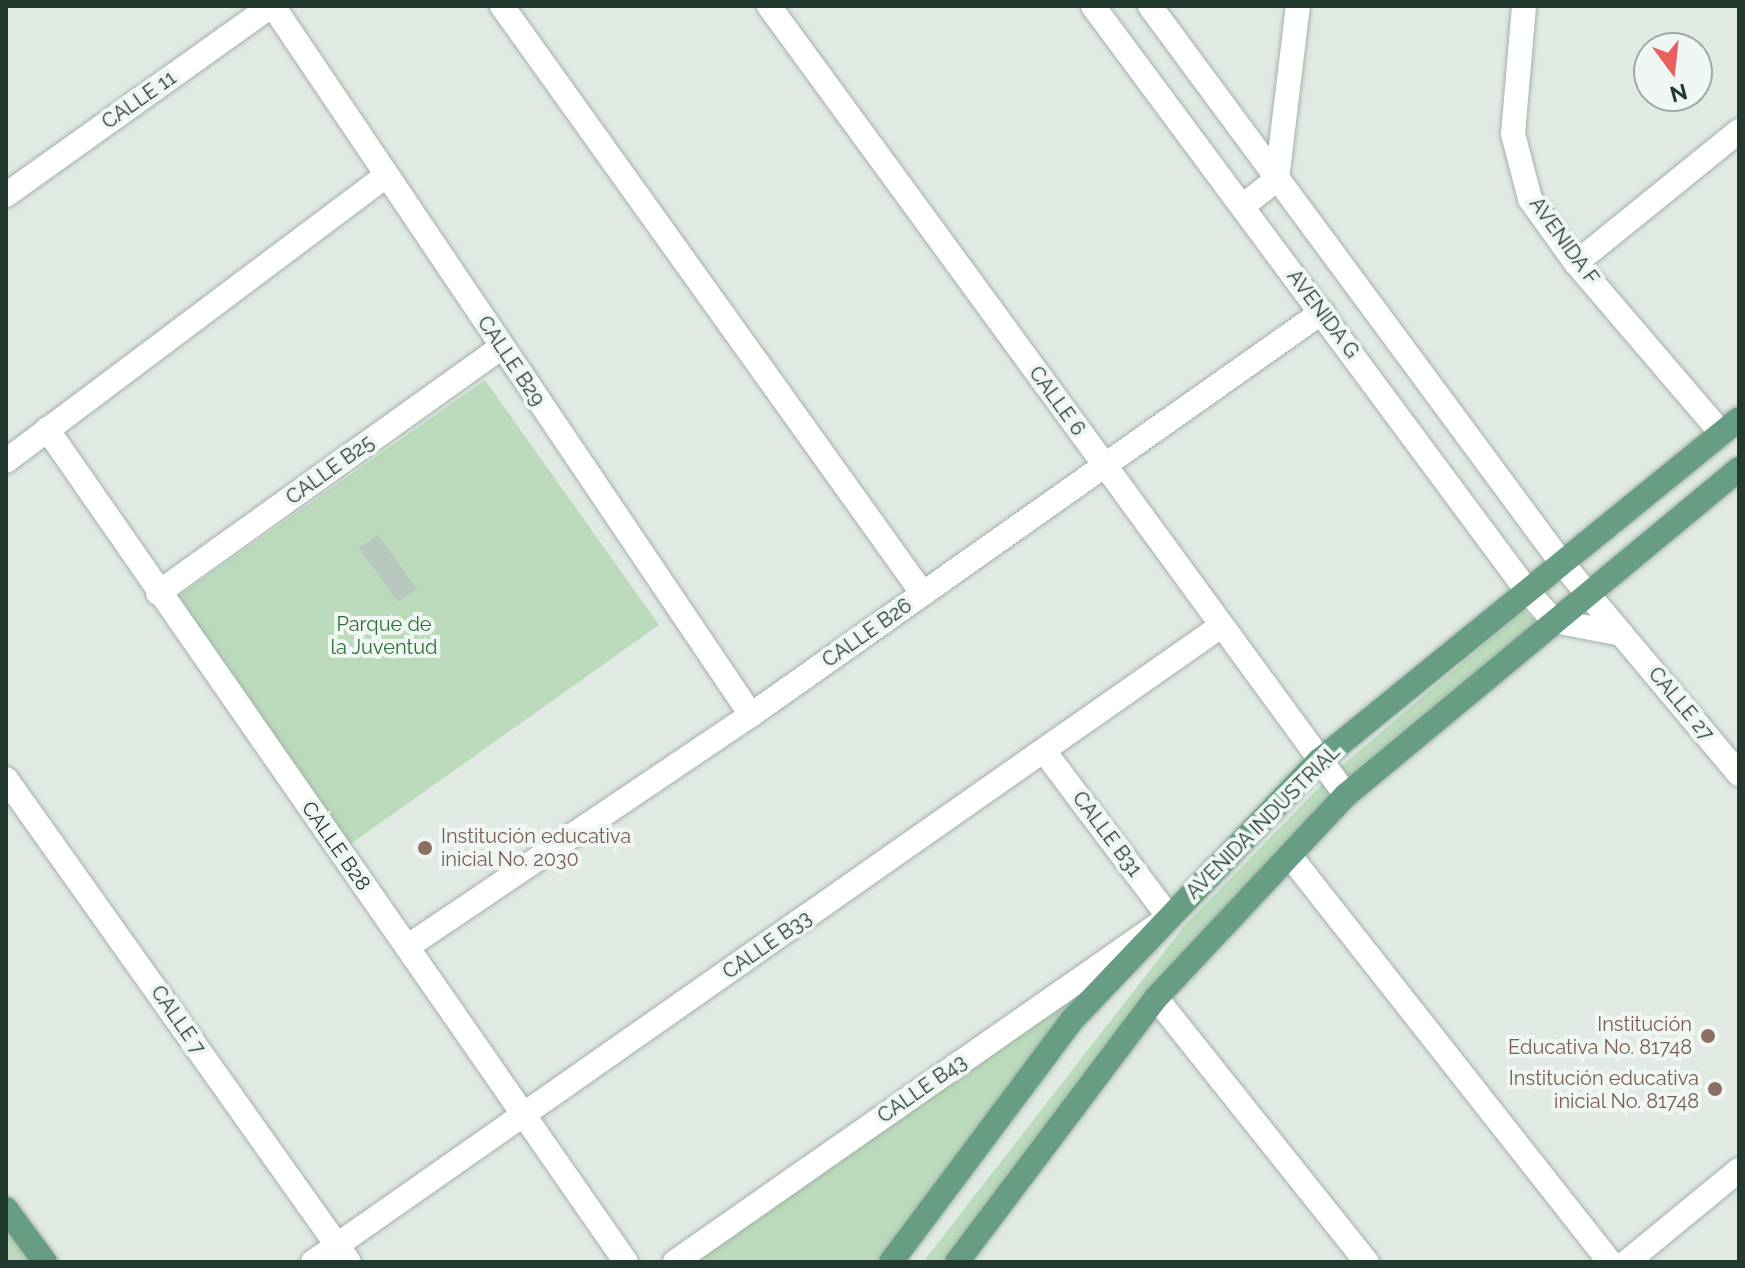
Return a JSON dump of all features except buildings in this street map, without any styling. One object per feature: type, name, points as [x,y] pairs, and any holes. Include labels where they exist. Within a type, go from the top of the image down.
[{"type":"main road","name":"AVENIDA INDUSTRIAL","points":[[891,1262],[1072,1020],[1320,760],[1730,426]]},
{"type":"main road","name":"AVENIDA INDUSTRIAL","points":[[957,1262],[1156,998],[1346,795],[1739,469]]},
{"type":"main road","points":[[6,1209],[45,1262]]},
{"type":"street","name":"CALLE B29","points":[[272,6],[751,715]]},
{"type":"street","name":"CALLE 11","points":[[6,195],[272,6]]},
{"type":"street","points":[[502,6],[923,594]]},
{"type":"street","name":"CALLE 6","points":[[769,6],[1346,795]]},
{"type":"street","name":"AVENIDA G","points":[[1093,6],[1528,592],[1554,621]]},
{"type":"street","points":[[1150,6],[1561,562],[1589,595]]},
{"type":"street","points":[[1243,206],[1277,179],[1298,6]]},
{"type":"street","name":"AVENIDA F","points":[[1524,6],[1513,134],[1530,199],[1576,263],[1730,426]]},
{"type":"street","points":[[1576,263],[1739,126]]},
{"type":"street","points":[[6,461],[386,176]]},
{"type":"street","name":"CALLE B26","points":[[407,947],[751,715],[1322,312]]},
{"type":"street","name":"CALLE B25","points":[[158,593],[502,347]]},
{"type":"street","name":"CALLE B28","points":[[47,429],[158,593],[626,1262]]},
{"type":"street","name":"CALLE 27","points":[[1589,595],[1734,759]]},
{"type":"street","points":[[1554,621],[1622,634]]},
{"type":"street","name":"CALLE B33","points":[[313,1262],[344,1254],[524,1115],[1221,626]]},
{"type":"street","name":"CALLE B31","points":[[1044,751],[1169,917]]},
{"type":"street","name":"CALLE 7","points":[[6,779],[344,1254]]},
{"type":"street","points":[[1290,856],[1610,1262]]},
{"type":"street","name":"CALLE B43","points":[[675,1262],[1169,917]]},
{"type":"street","points":[[1156,998],[1367,1262]]},
{"type":"street","points":[[1627,1262],[1739,1170]]},
{"type":"green space","name":"Parque de la Juventud","points":[[485,380],[659,625],[345,848],[174,599]]},
{"type":"green space","points":[[1523,611],[1540,623],[1149,988],[942,1262],[923,1262],[1185,925],[1332,774]]},
{"type":"green space","points":[[1086,987],[878,1262],[692,1262]]},
{"type":"green space","points":[[6,1228],[31,1262],[6,1262]]},
{"type":"place","name":"Institución educativa inicial No. 2030","points":[[425,848]]},
{"type":"place","name":"Institución Educativa No. 81748","points":[[1708,1036]]},
{"type":"place","name":"Institución educativa inicial No. 81748","points":[[1715,1089]]}]
